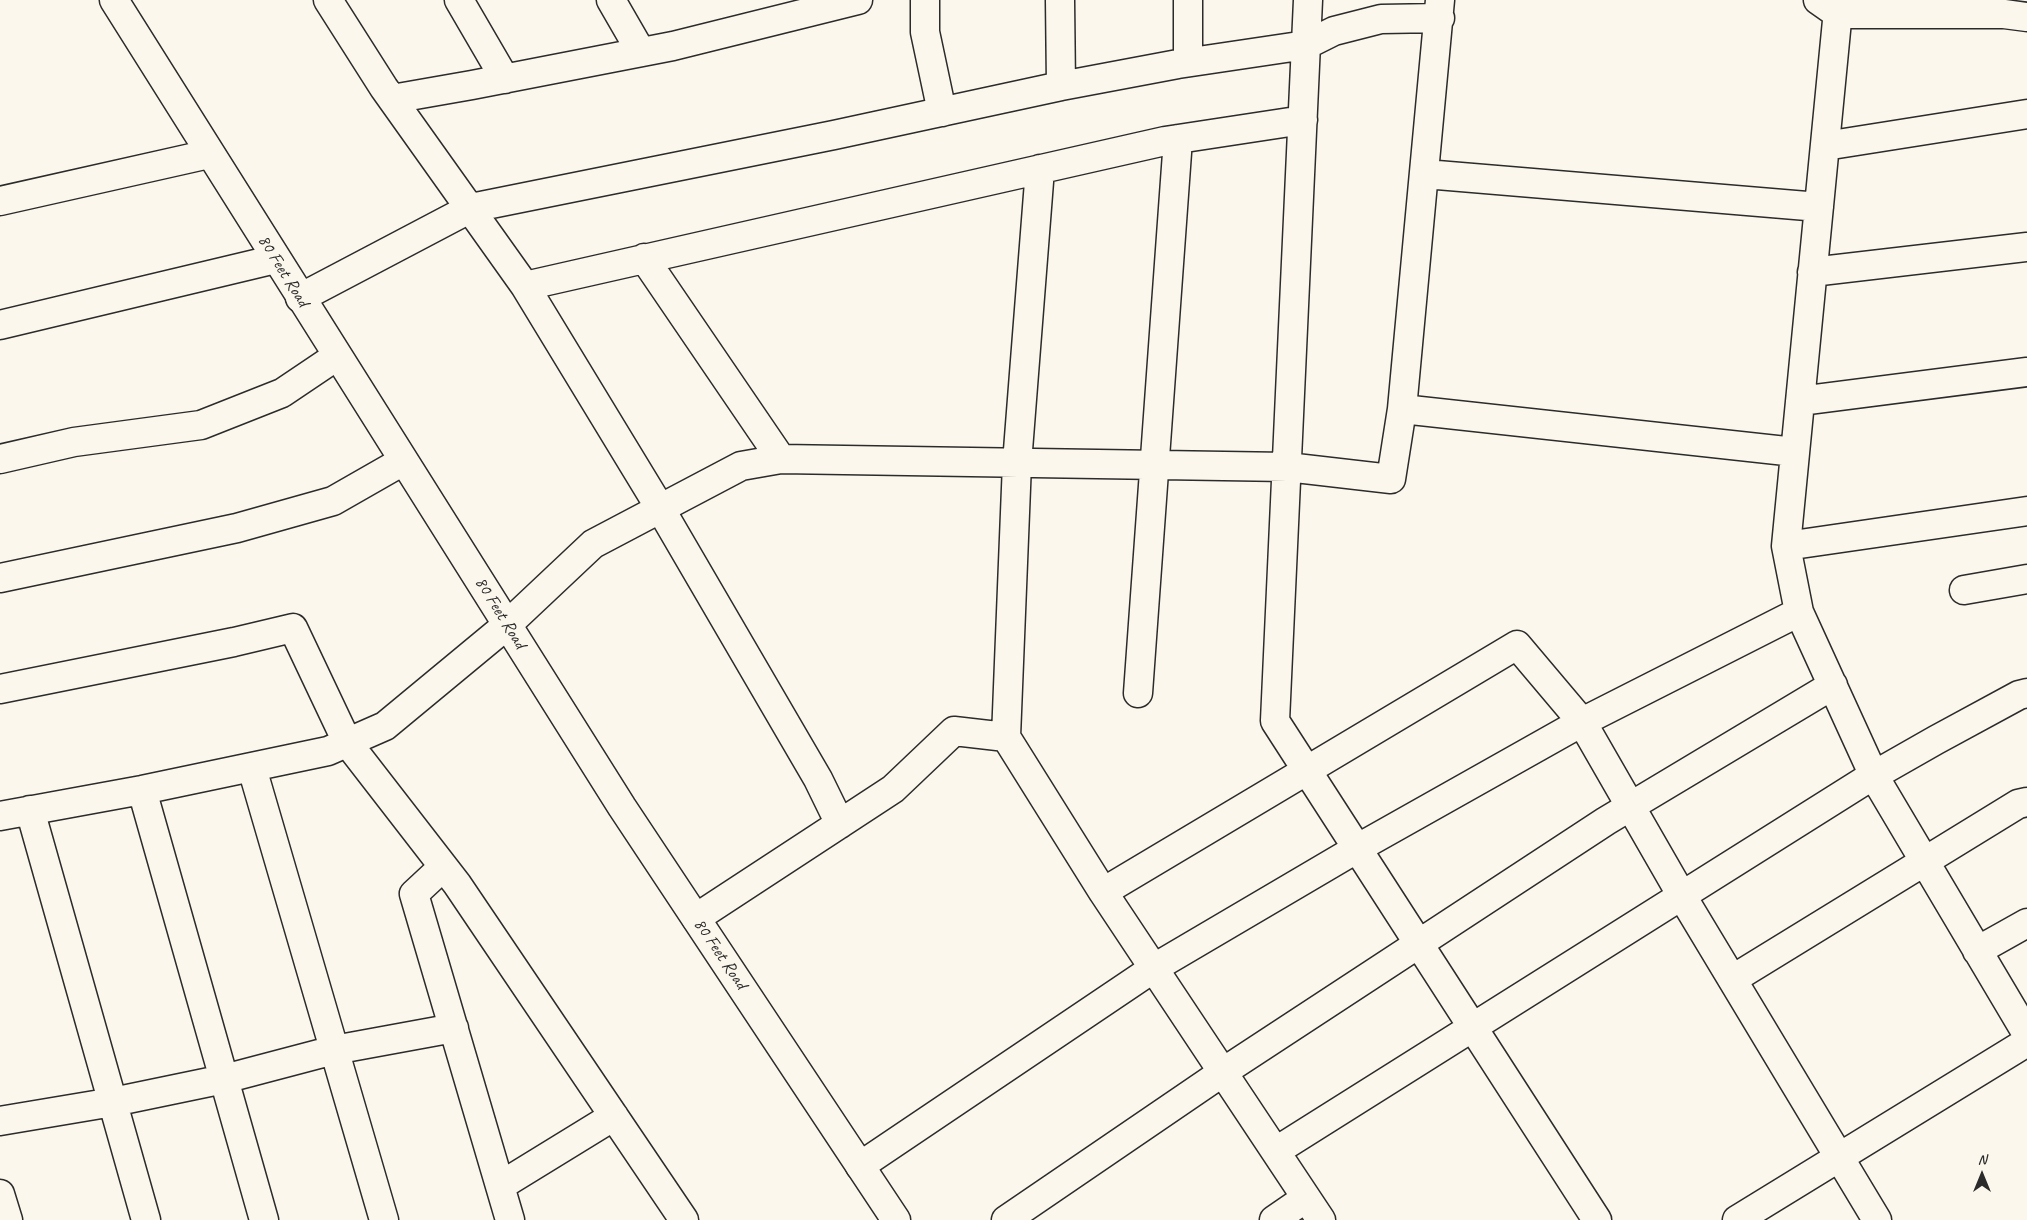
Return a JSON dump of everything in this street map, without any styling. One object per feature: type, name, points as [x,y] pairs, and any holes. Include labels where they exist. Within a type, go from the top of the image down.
[{"type":"street","name":"80 Feet Road","points":[[114,0],[507,625],[696,918],[896,1220]]},
{"type":"street","points":[[328,0],[392,99],[525,286],[660,508],[818,779],[840,824]]},
{"type":"street","points":[[459,0],[505,79]]},
{"type":"street","points":[[611,0],[641,52]]},
{"type":"street","points":[[392,99],[641,52],[777,9],[858,0]]},
{"type":"street","points":[[924,0],[925,32],[942,112]]},
{"type":"street","points":[[1060,0],[1062,86]]},
{"type":"street","points":[[1188,0],[1188,62]]},
{"type":"street","points":[[1308,0],[1275,721],[1597,1220]]},
{"type":"street","points":[[2027,17],[1976,7],[1832,5],[1825,146],[1786,546],[1799,612],[1874,776],[2027,1034]]},
{"type":"street","points":[[0,816],[142,790],[328,751],[385,726],[507,625],[593,544],[741,466],[781,459],[1287,467],[1391,479],[1402,409],[1440,9],[1381,19],[1334,31],[1306,45],[1188,62],[1062,86],[471,208],[300,298]]},
{"type":"street","points":[[1825,146],[2027,114]]},
{"type":"street","points":[[525,286],[1178,139],[1303,120]]},
{"type":"street","points":[[1138,692],[1178,139]]},
{"type":"street","points":[[0,201],[210,154]]},
{"type":"street","points":[[1040,169],[1017,463],[1006,737],[1103,892],[1321,1220]]},
{"type":"street","points":[[1425,174],[1819,207]]},
{"type":"street","points":[[1812,272],[2027,247]]},
{"type":"street","points":[[644,258],[781,459]]},
{"type":"street","points":[[0,325],[276,259]]},
{"type":"street","points":[[0,459],[74,442],[201,425],[282,393],[337,356]]},
{"type":"street","points":[[1800,401],[2027,372]]},
{"type":"street","points":[[1402,409],[1795,452]]},
{"type":"street","points":[[0,578],[237,528],[333,501],[404,461]]},
{"type":"street","points":[[1786,546],[2027,511]]},
{"type":"street","points":[[1964,590],[2027,580]]},
{"type":"street","points":[[860,1166],[1154,968],[1358,848],[1582,722],[1799,612]]},
{"type":"street","points":[[0,689],[234,642],[293,628],[347,742],[443,867],[684,1220]]},
{"type":"street","points":[[1103,892],[1517,645],[1582,722],[1682,896],[1877,1220]]},
{"type":"street","points":[[1006,1220],[1223,1072],[1631,805],[1833,685]]},
{"type":"street","points":[[1276,1151],[1874,776],[1944,735],[2019,695],[2027,693]]},
{"type":"street","points":[[696,918],[893,789],[954,731],[1006,737]]},
{"type":"street","points":[[252,768],[384,1220]]},
{"type":"street","points":[[142,790],[264,1220]]},
{"type":"street","points":[[1733,979],[2018,804],[2027,802]]},
{"type":"street","points":[[30,810],[146,1220]]},
{"type":"street","points":[[443,867],[414,894],[510,1220]]},
{"type":"street","points":[[1977,951],[2027,922]]},
{"type":"street","points":[[0,1121],[113,1102],[224,1079],[334,1050],[454,1028]]},
{"type":"street","points":[[1737,1220],[2027,1042]]},
{"type":"street","points":[[500,1186],[614,1116]]},
{"type":"street","points":[[0,1194],[8,1220]]},
{"type":"street","points":[[1274,1220],[1306,1198]]}]
